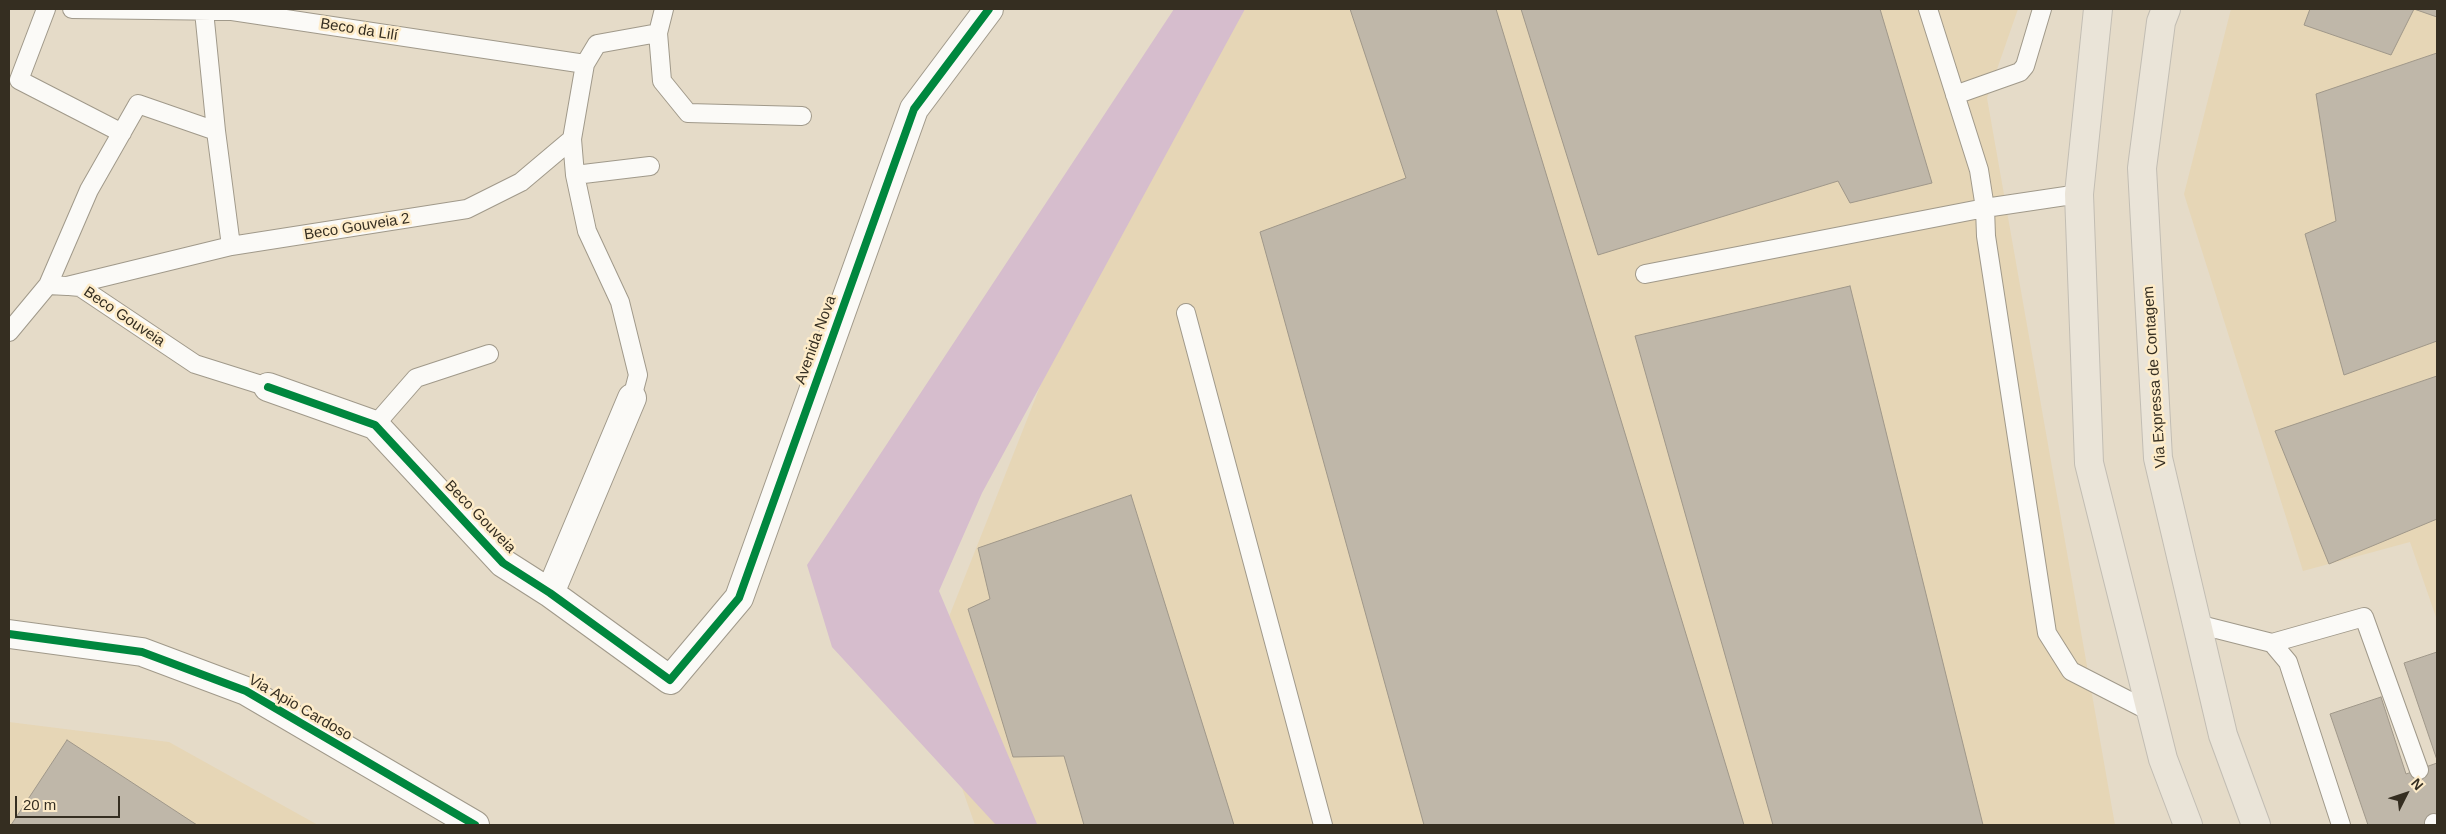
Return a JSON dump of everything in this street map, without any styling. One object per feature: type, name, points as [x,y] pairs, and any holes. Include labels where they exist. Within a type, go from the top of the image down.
[{"type":"highway","points":[[2098,9],[2079,194],[2089,463],[2163,760],[2188,825]]},
{"type":"highway","name":"Via Expressa de Contagem","points":[[2166,9],[2161,22],[2142,168],[2158,458],[2223,735],[2256,825]]},
{"type":"street","name":"Avenida Nova","points":[[670,680],[739,598],[914,109],[989,9]]},
{"type":"street","name":"Beco Gouveia","points":[[268,387],[375,425],[504,562],[670,680]]},
{"type":"street","points":[[550,593],[632,398]]},
{"type":"street","name":"Via Apio Cardoso","points":[[9,634],[142,652],[246,691],[475,825]]},
{"type":"lane","points":[[46,9],[19,80],[122,133]]},
{"type":"lane","name":"Beco da Lilí","points":[[72,9],[242,12],[585,64]]},
{"type":"lane","points":[[664,9],[658,33],[662,81],[688,113],[802,116]]},
{"type":"lane","points":[[1928,9],[1979,170],[1985,208],[1986,236],[2046,633],[2072,670],[2151,712]]},
{"type":"lane","points":[[1955,94],[2020,72],[2026,66],[2042,9]]},
{"type":"lane","points":[[204,11],[216,131],[231,246]]},
{"type":"lane","points":[[632,398],[638,375],[622,311],[587,232],[575,175],[572,139],[585,64],[598,44],[658,33]]},
{"type":"lane","points":[[9,332],[48,285],[89,190],[138,104],[216,131]]},
{"type":"lane","name":"Beco Gouveia 2","points":[[48,285],[66,286],[231,246],[467,209],[522,182],[572,139]]},
{"type":"lane","points":[[575,175],[650,166]]},
{"type":"lane","points":[[1645,274],[1985,208],[2079,194]]},
{"type":"lane","name":"Beco Gouveia","points":[[66,286],[80,286],[195,364],[268,387]]},
{"type":"lane","points":[[1186,313],[1323,825]]},
{"type":"lane","points":[[375,425],[416,378],[489,354]]},
{"type":"lane","points":[[2197,624],[2272,643],[2364,616],[2418,770]]},
{"type":"lane","points":[[2272,643],[2288,662],[2341,825]]},
{"type":"shaded area","points":[[1174,9],[1245,9],[982,493],[939,591],[1037,824],[996,825],[832,647],[807,565]]},
{"type":"shaded area","points":[[1200,9],[2018,9],[1987,98],[2115,825],[975,825],[924,680],[1134,149]]},
{"type":"shaded area","points":[[2231,9],[2437,9],[2437,620],[2410,542],[2303,571],[2184,194]]},
{"type":"shaded area","points":[[9,722],[169,742],[318,825],[9,825]]},
{"type":"building","points":[[1350,9],[1496,9],[1744,825],[1424,825],[1260,232],[1406,178]]},
{"type":"building","points":[[1521,9],[1880,9],[1932,183],[1850,203],[1838,181],[1598,255]]},
{"type":"building","points":[[2310,9],[2414,9],[2391,55],[2304,25]]},
{"type":"building","points":[[2414,9],[2437,9],[2437,17]]},
{"type":"building","points":[[2437,53],[2437,341],[2344,375],[2305,234],[2336,221],[2316,94]]},
{"type":"building","points":[[1850,286],[1983,825],[1773,825],[1635,336]]},
{"type":"building","points":[[2437,376],[2437,519],[2329,564],[2275,431]]},
{"type":"building","points":[[1131,495],[1234,825],[1084,825],[1064,756],[1013,757],[968,609],[990,599],[978,548]]},
{"type":"building","points":[[2437,652],[2437,760],[2404,663]]},
{"type":"building","points":[[2381,697],[2406,774],[2437,763],[2437,822],[2427,825],[2368,825],[2330,714]]},
{"type":"building","points":[[67,740],[197,825],[11,825]]},
{"type":"cycle path","points":[[268,387],[375,425],[503,563],[550,593],[670,680],[739,598],[914,109],[989,9]]},
{"type":"cycle path","points":[[9,634],[142,652],[246,691],[475,825]]}]
